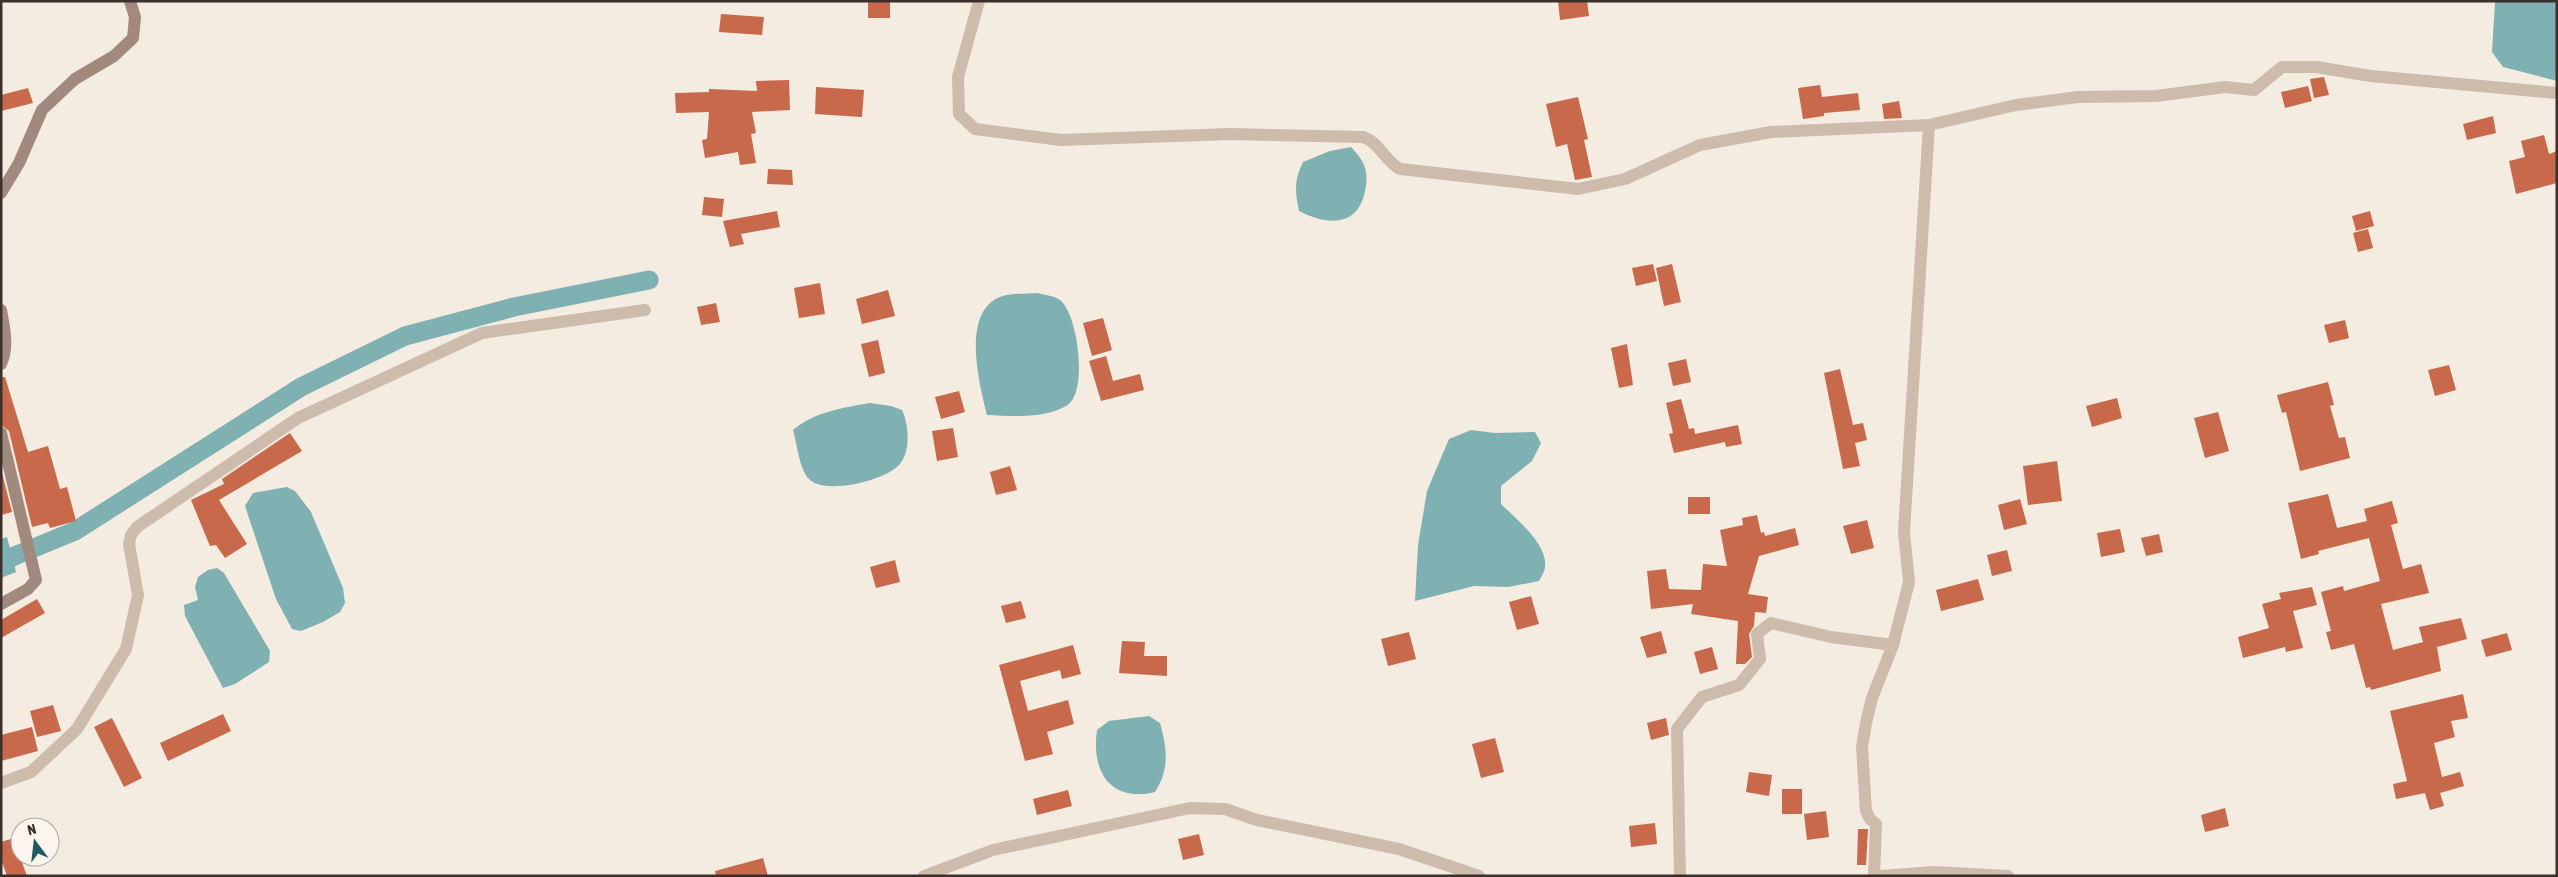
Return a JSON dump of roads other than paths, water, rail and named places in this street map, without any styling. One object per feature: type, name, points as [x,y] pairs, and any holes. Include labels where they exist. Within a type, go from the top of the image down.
[{"type":"street","points":[[1,193],[19,163],[42,110],[75,79],[114,56],[133,38],[134,17],[130,1]]},
{"type":"street","points":[[979,1],[958,77],[959,114],[975,129],[1061,140],[1230,134],[1363,137],[1370,139],[1392,165],[1400,169],[1578,189],[1625,179],[1700,145],[1771,132],[1928,125],[2016,105],[2078,97],[2156,96],[2225,87],[2254,90],[2282,67],[2316,67],[2371,76],[2557,93]]},
{"type":"street","points":[[1874,876],[1877,829],[1876,824],[1870,819],[1866,810],[1862,747],[1872,698],[1893,645],[1909,582],[1904,532],[1928,125]]},
{"type":"street","points":[[1,310],[5,334],[4,356],[1,364]]},
{"type":"street","points":[[1,783],[31,772],[77,729],[126,649],[138,595],[129,544],[131,535],[137,528],[298,418],[482,333],[645,310]]},
{"type":"street","points":[[1,433],[36,580],[28,589],[1,604]]},
{"type":"street","points":[[1680,876],[1677,729],[1702,697],[1739,685],[1760,659],[1757,634],[1771,623],[1830,637],[1893,645]]},
{"type":"street","points":[[924,876],[993,850],[1190,808],[1225,808],[1257,820],[1399,849],[1479,876]]},
{"type":"street","points":[[1882,876],[1933,872],[2008,876]]},
{"type":"water","points":[[2495,1],[2557,1],[2557,81],[2503,67],[2492,52]]},
{"type":"water","points":[[1351,147],[1363,162],[1366,172],[1365,191],[1356,212],[1340,220],[1330,221],[1309,216],[1299,211],[1296,186],[1303,162],[1330,151]]},
{"type":"water","points":[[1038,293],[1060,300],[1072,321],[1076,337],[1079,371],[1073,399],[1066,406],[1038,415],[987,415],[977,367],[977,331],[981,316],[990,304],[1003,296]]},
{"type":"water","points":[[870,403],[891,406],[902,410],[908,438],[906,453],[899,465],[881,476],[854,484],[826,486],[808,478],[800,462],[793,430],[819,415]]},
{"type":"water","points":[[1471,430],[1495,433],[1535,432],[1541,443],[1532,461],[1501,486],[1501,504],[1530,532],[1542,550],[1545,558],[1545,567],[1539,581],[1508,587],[1474,586],[1415,601],[1418,545],[1427,491],[1449,439]]},
{"type":"water","points":[[287,487],[295,491],[311,512],[343,588],[345,603],[340,612],[323,622],[301,631],[292,629],[276,599],[245,506],[253,493]]},
{"type":"water","points":[[7,537],[16,572],[1,578],[1,539]]},
{"type":"water","points":[[217,568],[224,573],[270,651],[269,662],[235,684],[223,688],[185,616],[184,605],[198,600],[195,587],[198,577],[208,570]]},
{"type":"water","points":[[1149,716],[1160,723],[1166,758],[1163,775],[1155,792],[1126,793],[1115,788],[1101,771],[1097,759],[1097,730],[1109,721]]},
{"type":"waterway","points":[[1,565],[12,557],[75,531],[301,387],[405,336],[514,307],[649,280]]}]
